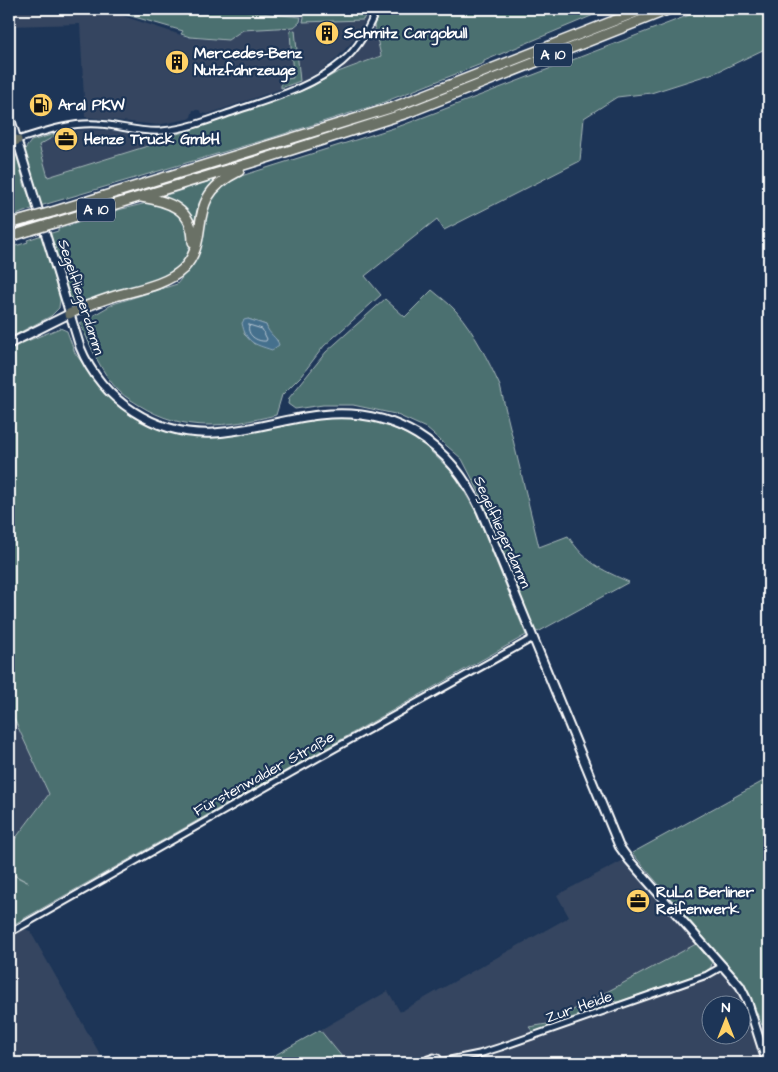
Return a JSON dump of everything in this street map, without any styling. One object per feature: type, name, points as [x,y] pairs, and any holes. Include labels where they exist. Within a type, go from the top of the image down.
[{"type":"highway","name":"A 10","points":[[9,224],[394,106],[644,9]]},
{"type":"highway","name":"A 10","points":[[9,237],[407,113],[670,9]]},
{"type":"highway","points":[[69,314],[95,303],[168,279],[185,267],[197,241],[201,212],[210,193],[221,181],[231,174],[260,160]]},
{"type":"highway","points":[[138,197],[163,201],[182,212],[192,229],[193,252]]},
{"type":"street","points":[[13,142],[71,124],[98,124],[151,131],[171,130],[216,117],[293,90],[325,74],[348,56],[362,38],[377,9]]},
{"type":"street","name":"Segelfliegerdamm","points":[[9,114],[13,142],[82,352],[96,377],[121,403],[135,413],[155,423],[187,432],[213,433],[242,430],[318,414],[355,414],[391,422],[414,432],[451,461],[465,479],[474,495],[619,846],[628,860],[744,992],[767,1063]]},
{"type":"street","points":[[9,344],[69,314]]},
{"type":"street","name":"Fürstenwalder Straße","points":[[9,933],[533,638]]},
{"type":"street","name":"Zur Heide","points":[[426,1063],[432,1057],[438,1058],[440,1063],[501,1048],[707,975],[723,966]]},
{"type":"shaded area","points":[[9,9],[102,9],[190,38],[228,40],[243,30],[294,27],[301,23],[302,16],[267,12],[269,9],[371,9],[352,42],[336,59],[322,70],[301,82],[208,114],[202,113],[199,110],[193,110],[191,117],[188,119],[157,125],[85,117],[80,24],[9,26]]},
{"type":"shaded area","points":[[374,25],[382,56],[344,69],[342,67],[359,50]]},
{"type":"shaded area","points":[[76,130],[108,130],[148,136],[152,145],[48,177],[39,145],[57,135],[71,131],[76,133]]},
{"type":"shaded area","points":[[9,708],[49,794],[9,847]]},
{"type":"shaded area","points":[[622,861],[696,944],[714,961],[739,993],[700,994],[700,1044],[750,1044],[750,1026],[762,1063],[347,1063],[320,1030],[388,991],[400,1012],[569,917],[557,895]]},
{"type":"shaded area","points":[[25,929],[30,931],[105,1063],[9,1063],[9,938]]},
{"type":"green space","points":[[107,9],[241,9],[251,12],[301,17],[300,22],[294,27],[243,30],[228,40],[190,37],[181,34],[183,31]]},
{"type":"green space","points":[[380,9],[608,9],[484,61],[484,63],[379,104],[40,206],[25,155],[25,149],[31,141],[57,135],[39,145],[48,177],[151,145],[150,137],[153,135],[156,138],[161,138],[161,135],[164,134],[167,137],[309,88],[338,72],[381,56],[374,25]]},
{"type":"green space","points":[[705,9],[769,9],[769,47],[717,72],[651,93],[617,97],[584,118],[580,161],[444,230],[437,219],[365,276],[381,295],[324,346],[301,376],[282,395],[276,415],[223,424],[189,424],[156,414],[127,397],[113,385],[97,359],[80,323],[113,304],[177,284],[195,261],[207,206],[219,188],[238,177],[403,125]],"holes":[[[248,319],[266,325],[269,334],[278,341],[254,344],[244,334]]]},
{"type":"green space","points":[[368,10],[363,20],[303,22],[305,12]]},
{"type":"green space","points":[[295,30],[300,81],[281,88],[281,80],[293,78],[290,31]]},
{"type":"green space","points":[[9,150],[17,157],[25,187],[34,208],[9,218]]},
{"type":"green space","points":[[220,178],[196,235],[192,224],[157,198]]},
{"type":"green space","points":[[151,202],[166,206],[177,212],[186,224],[189,230],[190,244],[183,262],[173,272],[153,282],[77,303],[73,302],[69,297],[48,234],[118,210]]},
{"type":"green space","points":[[42,235],[60,300],[59,308],[51,316],[9,338],[9,248]]},
{"type":"green space","points":[[432,290],[463,319],[486,357],[500,386],[539,547],[568,536],[581,553],[594,564],[629,582],[538,632],[533,629],[480,494],[462,459],[426,428],[395,414],[353,405],[323,405],[295,409],[288,404],[289,398],[326,352],[385,299],[405,317]]},
{"type":"green space","points":[[60,328],[67,331],[75,353],[106,395],[135,418],[171,433],[193,437],[216,437],[258,431],[313,419],[339,417],[383,423],[420,441],[454,474],[475,510],[526,635],[9,927],[9,873],[29,883],[9,872],[9,847],[49,794],[9,708],[9,345],[10,348]]},
{"type":"green space","points":[[769,778],[769,1022],[762,1025],[746,987],[632,853]]},
{"type":"green space","points":[[696,944],[712,963],[711,967],[705,972],[618,1002],[611,1001],[601,1009],[534,1033],[529,1027],[547,1024]]},
{"type":"green space","points":[[320,1030],[347,1063],[261,1063]]},
{"type":"water","points":[[248,319],[266,325],[279,345],[272,350],[252,342],[246,335],[242,323]]},
{"type":"place","name":"Schmitz Cargobull","points":[[327,33]]},
{"type":"place","name":"Mercedes-Benz Nutzfahrzeuge","points":[[177,62]]},
{"type":"place","name":"Aral PKW","points":[[41,105]]},
{"type":"place","name":"Henze Truck GmbH","points":[[66,139]]},
{"type":"place","name":"RuLa Berliner Reifenwerk","points":[[638,901]]}]
